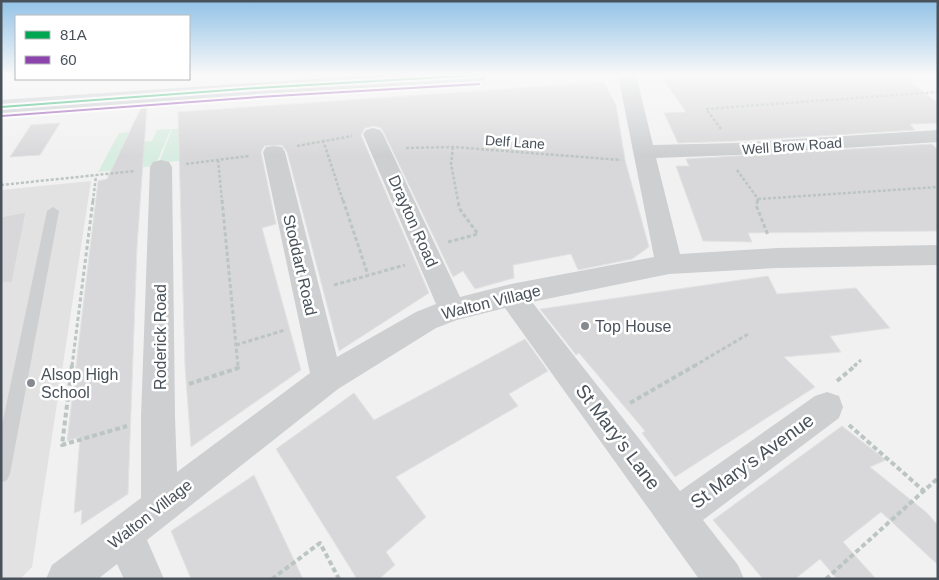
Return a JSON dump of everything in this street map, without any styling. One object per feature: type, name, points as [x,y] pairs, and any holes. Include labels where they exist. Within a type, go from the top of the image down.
[{"type":"highway","points":[[2,104],[21,102]]},
{"type":"highway","points":[[2,104],[33,102]]},
{"type":"street","points":[[633,102],[669,264]]},
{"type":"street","name":"Well Brow Road","points":[[646,157],[938,136]]},
{"type":"street","name":"Drayton Road","points":[[377,141],[452,310]]},
{"type":"street","name":"Stoddart Road","points":[[274,152],[327,379]]},
{"type":"street","name":"Roderick Road","points":[[160,507],[161,167]]},
{"type":"street","name":"Walton Village","points":[[66,579],[327,379],[426,320],[452,310],[512,295],[669,264],[778,258],[933,261]]},
{"type":"street","name":"St Mary's Lane","points":[[512,295],[724,579]]},
{"type":"street","name":"St Mary's Avenue","points":[[677,516],[828,407]]},
{"type":"street","points":[[124,534],[144,579]]},
{"type":"lane","points":[[1,474],[53,211]]},
{"type":"path","points":[[778,258],[756,205],[758,199],[706,108],[792,102]]},
{"type":"path","points":[[323,140],[368,275]]},
{"type":"path","name":"Delf Lane","points":[[377,141],[646,157]]},
{"type":"path","points":[[307,292],[368,275],[478,234],[459,208],[451,164],[453,147]]},
{"type":"path","points":[[96,176],[62,446],[159,406],[238,368],[218,160]]},
{"type":"path","points":[[758,199],[938,187]]},
{"type":"path","points":[[236,345],[314,322]]},
{"type":"path","points":[[604,419],[750,333]]},
{"type":"path","points":[[828,407],[924,490]]},
{"type":"path","points":[[826,579],[937,479]]},
{"type":"path","points":[[272,579],[320,544],[339,579]]},
{"type":"shaded area","name":"Alsop High School","points":[[91,181],[32,567],[20,579],[1,579],[1,190]]},
{"type":"green space","points":[[171,129],[155,166],[98,172],[119,133],[129,132],[125,143],[152,141],[157,130]]},
{"type":"green space","points":[[172,129],[182,129],[179,138],[188,160],[159,163]]},
{"type":"building","points":[[319,102],[614,102],[625,160],[649,247],[632,259],[578,270],[571,254],[513,265],[514,278],[475,289],[463,271],[453,277],[381,128],[374,126],[365,128],[361,135],[429,293],[339,351],[287,152],[282,145],[264,146],[261,152],[276,224],[262,228],[301,370],[191,447],[185,366],[178,112]]},
{"type":"building","points":[[679,102],[937,102],[938,123],[910,124],[915,130],[678,143],[664,113],[686,112]]},
{"type":"building","points":[[143,104],[147,104],[137,247],[128,494],[81,525],[82,510],[74,513],[80,437],[67,441],[98,181],[107,179]]},
{"type":"building","points":[[60,123],[40,155],[10,157],[31,125]]},
{"type":"building","points":[[932,144],[938,150],[938,231],[748,233],[752,242],[703,241],[676,166],[689,166],[686,159]]},
{"type":"building","points":[[26,212],[12,283],[1,282],[1,217]]},
{"type":"building","points":[[768,276],[777,294],[856,288],[890,328],[830,336],[841,352],[784,357],[815,387],[675,477],[642,433],[645,431],[579,353],[576,355],[540,309]]},
{"type":"building","points":[[525,339],[548,371],[509,394],[518,406],[396,477],[426,517],[386,552],[395,565],[379,579],[357,579],[276,449],[354,393],[374,420]]},
{"type":"building","points":[[842,426],[886,460],[870,467],[926,512],[938,525],[938,565],[881,512],[843,542],[876,579],[837,579],[820,559],[795,579],[763,579],[713,520]]},
{"type":"building","points":[[254,475],[303,579],[191,579],[171,531]]},
{"type":"transit line","name":"81A","points":[[1,107],[67,102]]},
{"type":"transit line","name":"60","points":[[2,116],[190,102]]},
{"type":"place","name":"Top House","points":[[585,326]]},
{"type":"place","name":"Alsop High School","points":[[31,383]]}]
